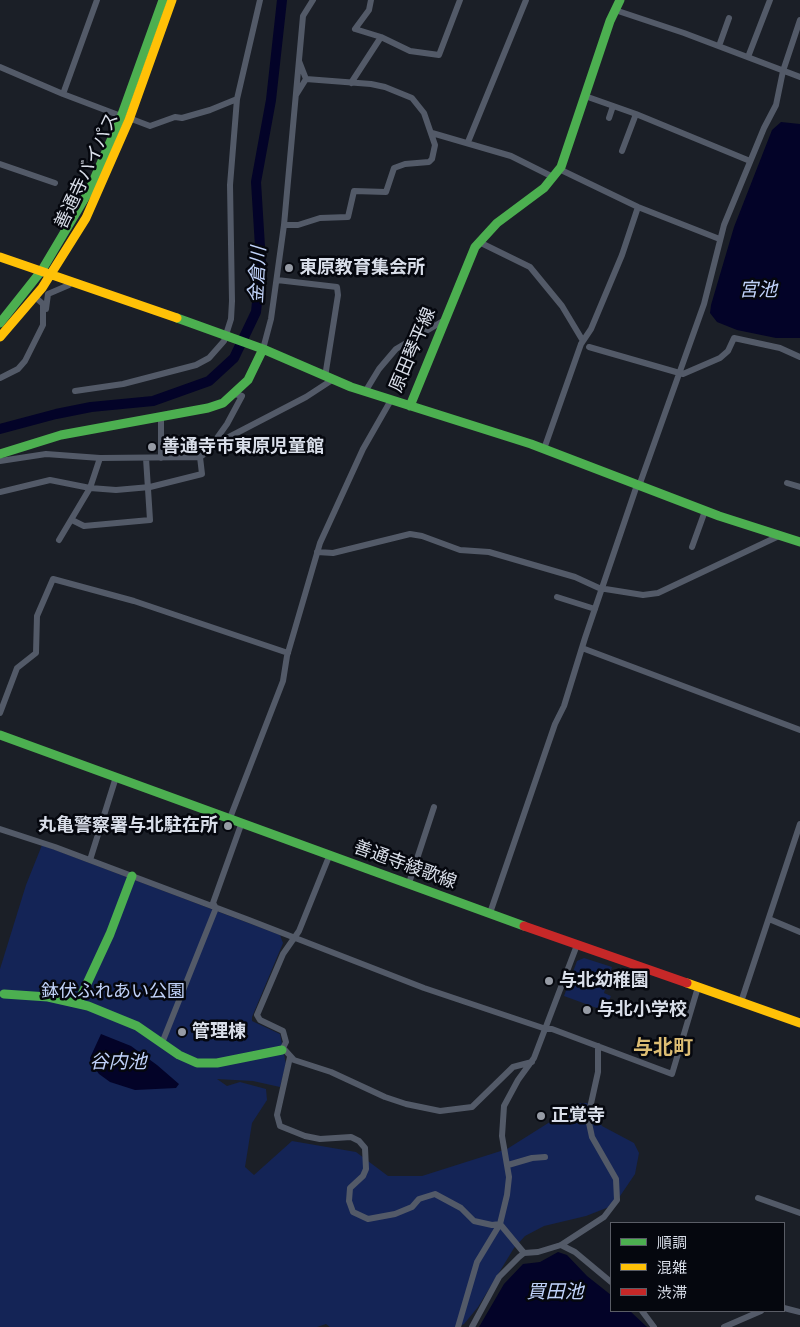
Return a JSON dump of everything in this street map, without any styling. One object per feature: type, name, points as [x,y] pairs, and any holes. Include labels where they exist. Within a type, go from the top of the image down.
[{"type":"main road","name":"善通寺バイパス","points":[[0,323],[42,270],[89,191],[126,117],[162,0]]},
{"type":"main road","name":"善通寺バイパス","points":[[0,337],[35,297],[86,218],[172,0]]},
{"type":"main road","name":"原田琴平線","points":[[0,257],[52,273],[226,336],[328,378],[410,406],[463,272],[479,242],[497,223],[544,188],[559,169],[620,0]]},
{"type":"main road","points":[[0,454],[61,435],[161,418],[208,408],[223,402],[236,394],[248,380],[260,349]]},
{"type":"main road","points":[[410,406],[544,449],[705,511],[800,542]]},
{"type":"main road","name":"善通寺綾歌線","points":[[0,735],[577,945],[800,1023]]},
{"type":"main road","points":[[78,1003],[110,934],[132,876]]},
{"type":"main road","points":[[2,993],[48,997],[78,1003],[137,1026],[189,1060],[208,1064],[283,1049]]},
{"type":"street","points":[[63,94],[98,0]]},
{"type":"street","points":[[75,391],[123,384],[196,365],[209,358],[218,350],[226,336],[231,319],[232,301],[230,184],[237,99],[260,0]]},
{"type":"street","points":[[260,349],[271,319],[277,280],[284,225],[303,16],[312,0]]},
{"type":"street","points":[[371,0],[369,10],[355,29],[381,37],[410,51],[439,55],[460,0]]},
{"type":"street","points":[[468,142],[526,0]]},
{"type":"street","points":[[748,57],[770,0]]},
{"type":"street","points":[[615,10],[719,46],[800,77]]},
{"type":"street","points":[[719,46],[729,18]]},
{"type":"street","points":[[490,913],[555,724],[564,706],[594,609],[704,304],[724,225],[750,161],[776,105],[784,71],[800,20]]},
{"type":"street","points":[[351,83],[381,37]]},
{"type":"street","points":[[299,60],[306,79]]},
{"type":"street","points":[[1,68],[63,94],[150,126],[174,117],[182,118],[210,110],[237,99]]},
{"type":"street","points":[[284,225],[298,225],[320,218],[348,217],[354,191],[386,192],[394,168],[405,164],[429,162],[432,159],[435,145],[424,113],[412,98],[385,87],[306,79]]},
{"type":"street","points":[[294,99],[306,79]]},
{"type":"street","points":[[585,96],[636,114],[750,161]]},
{"type":"street","points":[[609,118],[613,106]]},
{"type":"street","points":[[622,151],[627,132],[636,114]]},
{"type":"street","points":[[432,133],[512,156],[553,177]]},
{"type":"street","points":[[0,164],[55,183]]},
{"type":"street","points":[[559,169],[638,207],[717,238]]},
{"type":"street","points":[[544,449],[562,392],[622,255],[638,207]]},
{"type":"street","points":[[479,242],[530,267],[562,306],[583,341]]},
{"type":"street","points":[[0,461],[46,454],[100,458],[200,457],[210,448],[227,438],[306,397],[328,378],[338,295],[336,287],[277,280]]},
{"type":"street","points":[[0,378],[18,368],[25,361],[47,315],[46,297],[69,286],[72,281]]},
{"type":"street","points":[[35,297],[43,304],[43,325]]},
{"type":"street","points":[[365,392],[379,369],[396,349],[443,322]]},
{"type":"street","points":[[589,347],[683,374],[720,358],[728,351],[734,338],[780,348],[800,357]]},
{"type":"street","points":[[210,448],[227,424],[242,396],[236,394]]},
{"type":"street","points":[[230,818],[278,696],[288,653],[317,552],[356,462],[392,400]]},
{"type":"street","points":[[161,418],[161,458]]},
{"type":"street","points":[[0,492],[50,480],[90,488],[116,490],[147,487],[202,474],[200,457]]},
{"type":"street","points":[[59,540],[90,488],[100,458]]},
{"type":"street","points":[[72,520],[84,526],[150,520],[146,458]]},
{"type":"street","points":[[788,483],[800,486]]},
{"type":"street","points":[[692,548],[705,511]]},
{"type":"street","points":[[317,552],[333,553],[404,535],[422,536],[460,550],[489,552],[575,577],[602,588],[643,595],[658,593],[782,535]]},
{"type":"street","points":[[0,713],[18,668],[36,653],[37,616],[52,579],[134,601],[288,653]]},
{"type":"street","points":[[557,597],[594,609]]},
{"type":"street","points":[[582,648],[800,730]]},
{"type":"street","points":[[90,860],[116,777]]},
{"type":"street","points":[[409,883],[434,807]]},
{"type":"street","points":[[216,908],[213,903],[242,822]]},
{"type":"street","points":[[741,1002],[800,824]]},
{"type":"street","points":[[0,829],[90,860],[424,988],[546,1029],[552,1029],[672,1074],[698,987]]},
{"type":"street","points":[[330,854],[296,938],[283,954],[258,1014],[260,1020],[283,1031],[286,1042],[283,1049],[290,1057],[331,1072],[385,1097],[406,1104],[440,1111],[472,1107],[499,1078],[513,1067],[532,1062]]},
{"type":"street","points":[[162,1042],[216,908]]},
{"type":"street","points":[[769,919],[800,932]]},
{"type":"street","points":[[458,1327],[477,1262],[500,1224],[507,1196],[508,1165],[502,1136],[504,1106],[518,1080],[532,1062],[577,945]]},
{"type":"street","points":[[472,1327],[499,1277],[524,1253],[538,1252],[561,1245],[604,1217],[614,1208],[618,1196],[616,1179],[592,1137],[588,1123],[598,1072],[598,1046]]},
{"type":"street","points":[[290,1057],[277,1115],[280,1126],[305,1136],[320,1139],[351,1137],[359,1140],[364,1148],[366,1169],[363,1176],[350,1188],[349,1201],[353,1212],[368,1219],[395,1214],[412,1207],[419,1199],[436,1194],[461,1208],[474,1221],[492,1225],[500,1224]]},
{"type":"street","points":[[508,1165],[532,1158],[545,1157]]},
{"type":"street","points":[[758,1198],[800,1214]]},
{"type":"street","points":[[500,1224],[524,1253]]},
{"type":"street","points":[[561,1245],[575,1252],[610,1281]]},
{"type":"street","points":[[785,1308],[800,1312]]},
{"type":"street","points":[[643,1312],[654,1327]]},
{"type":"street","points":[[724,1327],[759,1312]]},
{"type":"green space","name":"鉢伏ふれあい公園","points":[[42,845],[280,935],[283,943],[252,1021],[280,1034],[286,1064],[280,1087],[253,1081],[217,1079],[227,1086],[240,1082],[266,1089],[267,1100],[252,1123],[245,1167],[254,1175],[292,1141],[356,1152],[388,1176],[422,1176],[507,1149],[580,1103],[587,1103],[591,1107],[602,1126],[634,1143],[639,1153],[635,1174],[616,1202],[609,1207],[586,1216],[544,1226],[525,1236],[514,1248],[478,1307],[464,1324],[458,1327],[330,1327],[326,1324],[317,1327],[0,1327],[0,969],[26,885]]},
{"type":"green space","points":[[584,958],[612,967],[604,993],[611,996],[605,1011],[564,996],[577,961]]},
{"type":"water","name":"宮池","points":[[781,122],[800,124],[800,338],[776,338],[737,330],[717,322],[710,313],[734,227],[772,130]]},
{"type":"water","name":"谷内池","points":[[101,1034],[131,1046],[179,1084],[176,1088],[135,1090],[110,1082],[99,1074],[91,1063],[90,1058]]},
{"type":"water","name":"買田池","points":[[558,1252],[567,1255],[587,1276],[610,1294],[610,1312],[631,1312],[647,1327],[479,1327],[504,1284],[523,1264],[540,1262]]},
{"type":"waterway","name":"金倉川","points":[[0,429],[91,407],[153,401],[209,381],[234,358],[256,312],[261,263],[256,182],[271,100],[282,0]]},
{"type":"traffic: fast","points":[[0,323],[42,270],[89,191],[121,117],[163,0]]},
{"type":"traffic: fast","points":[[410,406],[475,247],[497,223],[544,188],[561,167],[610,21],[620,0]]},
{"type":"traffic: fast","points":[[177,318],[263,349],[351,387],[531,444],[719,516],[800,542]]},
{"type":"traffic: fast","points":[[0,454],[61,435],[208,408],[223,403],[248,380],[263,349]]},
{"type":"traffic: fast","points":[[0,735],[524,926]]},
{"type":"traffic: fast","points":[[78,1003],[110,934],[132,876]]},
{"type":"traffic: fast","points":[[4,994],[48,997],[88,1006],[137,1026],[179,1055],[197,1063],[217,1063],[282,1050]]},
{"type":"traffic: slow","points":[[0,337],[42,288],[86,218],[129,120],[172,0]]},
{"type":"traffic: slow","points":[[0,257],[177,318]]},
{"type":"traffic: slow","points":[[687,983],[800,1023]]},
{"type":"traffic: jam","points":[[524,926],[687,983]]},
{"type":"place","name":"東原教育集会所","points":[[289,268]]},
{"type":"place","name":"善通寺市東原児童館","points":[[152,447]]},
{"type":"place","name":"丸亀警察署与北駐在所","points":[[228,826]]},
{"type":"place","name":"与北幼稚園","points":[[549,981]]},
{"type":"place","name":"与北小学校","points":[[587,1010]]},
{"type":"place","name":"管理棟","points":[[182,1032]]},
{"type":"place","name":"正覚寺","points":[[541,1116]]},
{"type":"district","name":"与北町","points":[[663,1048]]}]
